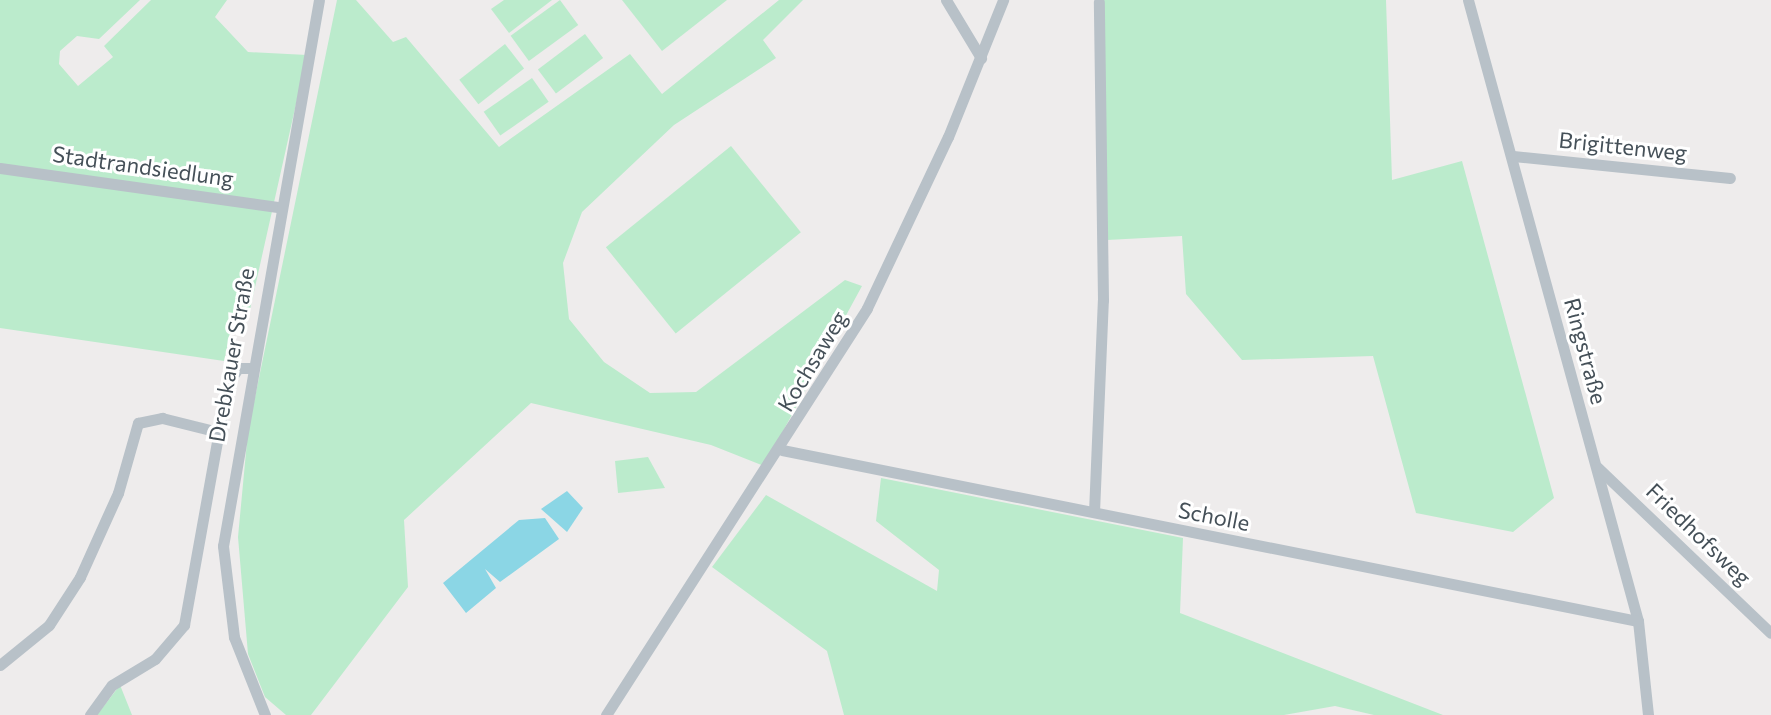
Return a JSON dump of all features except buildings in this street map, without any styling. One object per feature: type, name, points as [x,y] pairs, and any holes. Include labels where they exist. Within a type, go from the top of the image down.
[{"type":"street","name":"Drebkauer Straße","points":[[265,715],[234,637],[223,546],[250,368],[319,0]]},
{"type":"street","points":[[946,0],[981,58]]},
{"type":"street","name":"Kochsaweg","points":[[606,715],[782,450],[867,308],[981,58],[1003,0]]},
{"type":"street","name":"Ringstraße","points":[[1468,0],[1638,621],[1648,715]]},
{"type":"street","points":[[1094,512],[1103,300],[1099,2]]},
{"type":"street","name":"Brigittenweg","points":[[1513,156],[1730,178]]},
{"type":"street","name":"Stadtrandsiedlung","points":[[0,168],[279,207]]},
{"type":"street","points":[[90,715],[112,685],[155,659],[184,625],[230,377],[250,368]]},
{"type":"street","points":[[0,665],[49,625],[80,577],[118,493],[138,423],[162,418],[218,432]]},
{"type":"street","name":"Scholle","points":[[782,450],[1638,621]]},
{"type":"street","name":"Friedhofsweg","points":[[1597,467],[1771,633]]},
{"type":"green space","points":[[0,0],[140,0],[99,39],[77,36],[60,51],[59,64],[78,86],[113,57],[104,46],[151,0],[227,0],[215,17],[248,52],[307,55],[249,314],[235,312],[224,361],[0,328]]},
{"type":"green space","points":[[337,0],[356,0],[393,42],[406,37],[499,147],[630,54],[662,94],[779,0],[803,0],[763,40],[776,58],[674,125],[582,212],[563,263],[569,319],[604,362],[650,393],[696,392],[845,280],[862,286],[764,466],[711,445],[531,403],[404,520],[408,587],[311,715],[286,715],[265,697],[248,654],[238,537],[248,431]]},
{"type":"green space","points":[[504,0],[552,0],[509,33],[491,9]]},
{"type":"green space","points":[[560,0],[578,25],[529,61],[511,36]]},
{"type":"green space","points":[[622,0],[727,0],[662,51]]},
{"type":"green space","points":[[1101,0],[1386,0],[1392,180],[1462,161],[1554,498],[1513,532],[1416,513],[1373,356],[1242,360],[1186,294],[1182,236],[1107,240]]},
{"type":"green space","points":[[585,34],[603,58],[556,93],[538,70]]},
{"type":"green space","points":[[505,44],[524,68],[478,104],[459,80]]},
{"type":"green space","points":[[532,78],[549,102],[500,136],[484,112]]},
{"type":"green space","points":[[731,146],[801,232],[676,334],[606,247]]},
{"type":"green space","points":[[648,457],[665,488],[618,493],[615,461]]},
{"type":"green space","points":[[881,478],[1183,538],[1180,613],[1443,715],[1374,715],[1335,706],[1284,715],[844,715],[827,651],[712,567],[766,495],[937,591],[939,570],[876,521]]},
{"type":"green space","points":[[120,685],[132,715],[97,715]]},
{"type":"water","points":[[567,491],[583,508],[567,532],[541,509]]},
{"type":"water","points":[[545,518],[559,539],[500,582],[485,569],[496,588],[466,613],[443,583],[519,520]]}]
